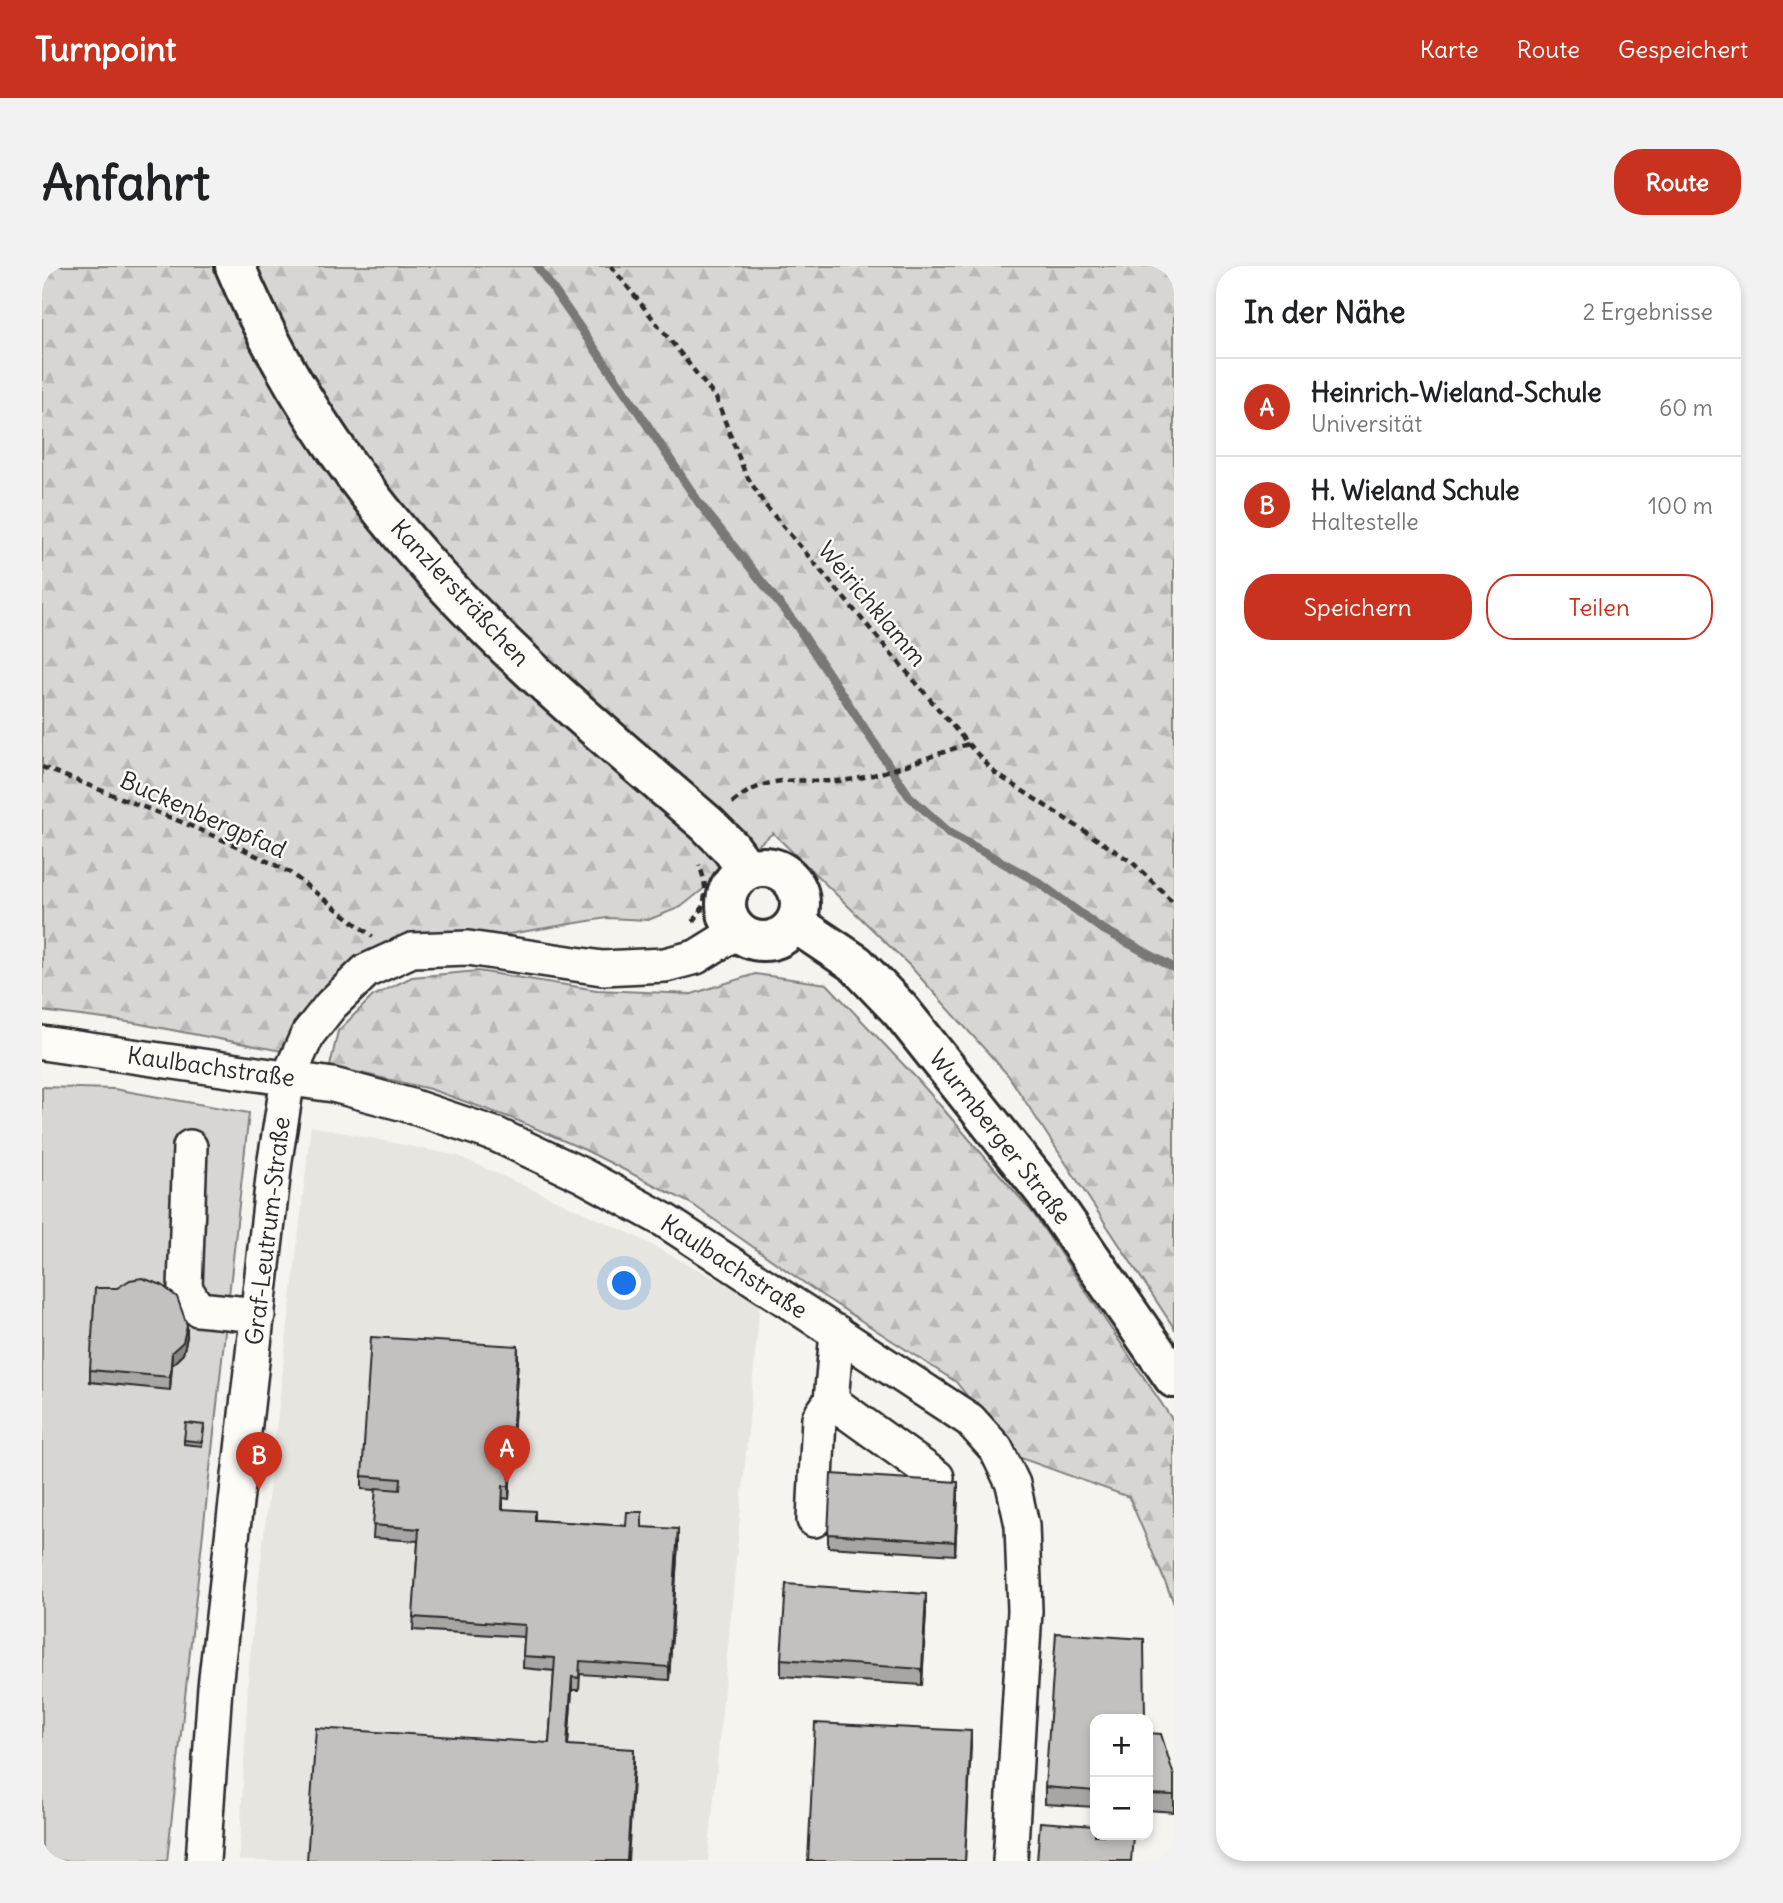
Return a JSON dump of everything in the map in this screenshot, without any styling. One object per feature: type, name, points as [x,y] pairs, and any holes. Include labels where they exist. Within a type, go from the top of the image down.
[{"type":"main road","name":"Kanzlersträßchen","points":[[234,266],[268,336],[303,397],[351,469],[399,531],[459,599],[515,653],[707,824],[731,848],[747,870]]},
{"type":"main road","points":[[771,867],[782,871],[798,889],[801,901],[795,923],[786,933],[775,939],[762,941],[748,938],[737,931],[726,910],[730,887],[737,877],[747,870],[771,867]]},
{"type":"main road","name":"Wurmberger Straße","points":[[795,923],[856,964],[901,1011],[1045,1192],[1174,1378]]},
{"type":"street","name":"Graf-Leutrum-Straße","points":[[203,1861],[215,1687],[275,1160],[288,1078],[308,1034],[331,1005],[366,971],[412,950],[468,948],[602,968],[665,965],[696,957],[737,931]]},
{"type":"street","name":"Kaulbachstraße","points":[[42,1043],[333,1085],[408,1105],[497,1135],[582,1175],[664,1220],[970,1420],[996,1450],[1013,1484],[1022,1525],[1025,1611],[1010,1861]]},
{"type":"street","points":[[190,1147],[185,1288],[198,1310],[258,1315]]},
{"type":"street","points":[[814,1520],[820,1418],[831,1401],[837,1332]]},
{"type":"street","points":[[831,1401],[887,1432],[937,1477]]},
{"type":"path","name":"Weirichklamm","points":[[611,266],[716,398],[745,472],[765,505],[968,744],[995,774],[1132,862],[1174,903]]},
{"type":"path","points":[[707,824],[745,793],[766,782],[858,779],[968,744]]},
{"type":"path","name":"Buckenbergpfad","points":[[42,767],[179,821],[289,872],[374,937]]},
{"type":"shaded area","points":[[311,1126],[458,1156],[629,1233],[760,1302],[708,1861],[239,1861],[249,1665]]},
{"type":"green space","points":[[42,266],[1174,266],[1174,1328],[1008,1075],[910,966],[773,833],[681,907],[648,920],[607,918],[467,941],[416,938],[287,1052],[135,1023],[42,1011]]},
{"type":"green space","points":[[478,971],[597,990],[692,994],[755,974],[827,984],[919,1081],[1033,1213],[1174,1422],[1174,1603],[1129,1497],[1015,1456],[956,1382],[823,1296],[692,1204],[585,1150],[514,1119],[430,1089],[330,1066],[338,1031],[373,996],[412,977]]},
{"type":"green space","points":[[42,1087],[114,1089],[249,1113],[167,1861],[42,1861]]},
{"type":"building","points":[[142,1278],[162,1285],[177,1297],[187,1325],[183,1342],[172,1352],[170,1377],[90,1370],[95,1288],[117,1288],[130,1280]]},
{"type":"building","points":[[371,1337],[518,1346],[509,1486],[503,1486],[502,1509],[535,1511],[535,1520],[626,1526],[627,1512],[642,1512],[642,1527],[678,1529],[669,1667],[580,1661],[579,1678],[572,1677],[567,1745],[634,1749],[627,1861],[307,1861],[316,1728],[549,1743],[555,1658],[523,1656],[525,1625],[413,1617],[419,1529],[373,1525],[376,1488],[400,1490],[401,1479],[362,1476]]},
{"type":"building","points":[[186,1423],[204,1425],[202,1442],[184,1440]]},
{"type":"building","points":[[831,1474],[958,1482],[955,1542],[828,1534]]},
{"type":"building","points":[[786,1584],[926,1594],[922,1669],[781,1659]]},
{"type":"building","points":[[1056,1633],[1144,1639],[1145,1714],[1090,1714],[1090,1791],[1045,1787]]},
{"type":"building","points":[[815,1723],[971,1731],[965,1861],[808,1861]]},
{"type":"building","points":[[1153,1733],[1161,1734],[1174,1776],[1174,1795],[1153,1794]]},
{"type":"building","points":[[1040,1822],[1090,1826],[1090,1840],[1133,1840],[1131,1861],[1037,1861]]},
{"type":"waterway","points":[[537,266],[699,503],[797,626],[909,796],[951,834],[1038,882],[1099,927],[1174,968]]},
{"type":"place","name":"Heinrich-Wieland-Schule","points":[[507,1483]]},
{"type":"place","name":"H. Wieland Schule","points":[[259,1490]]}]
